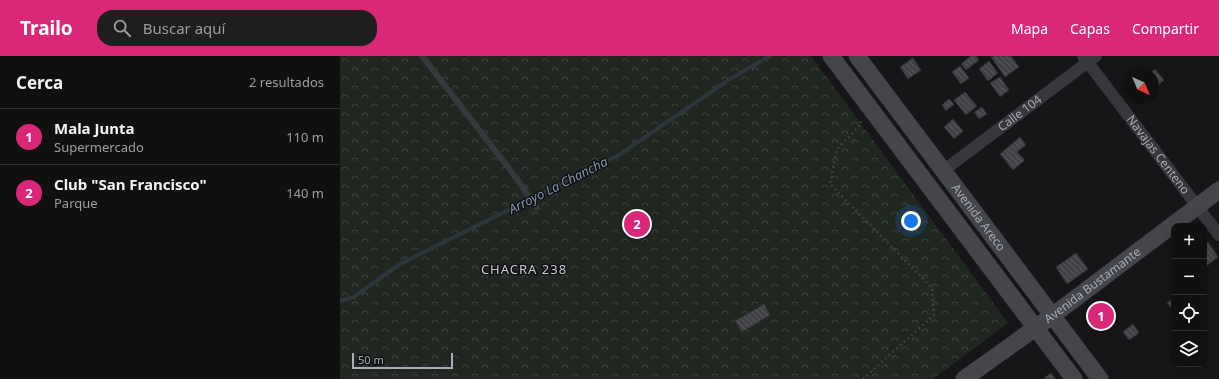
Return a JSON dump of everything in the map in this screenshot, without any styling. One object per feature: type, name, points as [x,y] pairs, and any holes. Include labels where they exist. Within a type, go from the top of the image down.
[{"type":"main road","name":"Avenida Areco","points":[[831,56],[1074,379]]},
{"type":"main road","name":"Avenida Areco","points":[[857,56],[1100,379]]},
{"type":"main road","name":"Avenida Bustamante","points":[[964,379],[1052,316],[1219,190]]},
{"type":"street","name":"Calle 104","points":[[943,171],[1089,58]]},
{"type":"street","name":"Navajas Centeno","points":[[1089,58],[1219,235]]},
{"type":"lane","points":[[422,56],[517,179],[537,208]]},
{"type":"path","points":[[862,379],[934,315],[932,288],[830,184],[837,149],[861,124],[867,103]]},
{"type":"green space","points":[[340,56],[811,56],[1008,323],[933,379],[340,379]]},
{"type":"building","points":[[971,56],[976,56],[979,60],[966,70],[961,64]]},
{"type":"building","points":[[1011,56],[1019,67],[1005,77],[991,57]]},
{"type":"building","points":[[913,58],[921,70],[908,79],[900,67]]},
{"type":"building","points":[[989,61],[998,73],[988,81],[979,69]]},
{"type":"building","points":[[960,66],[969,78],[961,84],[952,72]]},
{"type":"building","points":[[1159,74],[1164,80],[1159,84]]},
{"type":"building","points":[[1000,77],[1009,90],[1000,97],[990,83]]},
{"type":"building","points":[[965,92],[977,106],[966,115],[954,100]]},
{"type":"building","points":[[949,99],[954,104],[946,111],[942,105]]},
{"type":"building","points":[[982,107],[987,114],[979,119],[974,112]]},
{"type":"building","points":[[953,119],[963,131],[954,139],[944,127]]},
{"type":"building","points":[[1020,137],[1026,145],[1017,152],[1025,160],[1013,170],[1000,154]]},
{"type":"building","points":[[1208,242],[1218,257],[1207,266],[1207,259]]},
{"type":"building","points":[[1076,253],[1088,269],[1067,284],[1056,267]]},
{"type":"building","points":[[1171,300],[1171,308],[1167,303]]},
{"type":"building","points":[[764,304],[770,315],[742,332],[735,321]]},
{"type":"building","points":[[1133,324],[1139,333],[1129,340],[1123,332]]},
{"type":"building","points":[[1051,373],[1056,379],[1043,379]]},
{"type":"waterway","name":"Arroyo La Chancha","points":[[340,301],[354,297],[400,264],[619,155],[730,79],[770,56]]},
{"type":"place","name":"Club \"San Francisco\"","points":[[637,224]]},
{"type":"place","name":"Mala Junta","points":[[1101,316]]},
{"type":"district","name":"CHACRA 238","points":[[524,269]]}]
